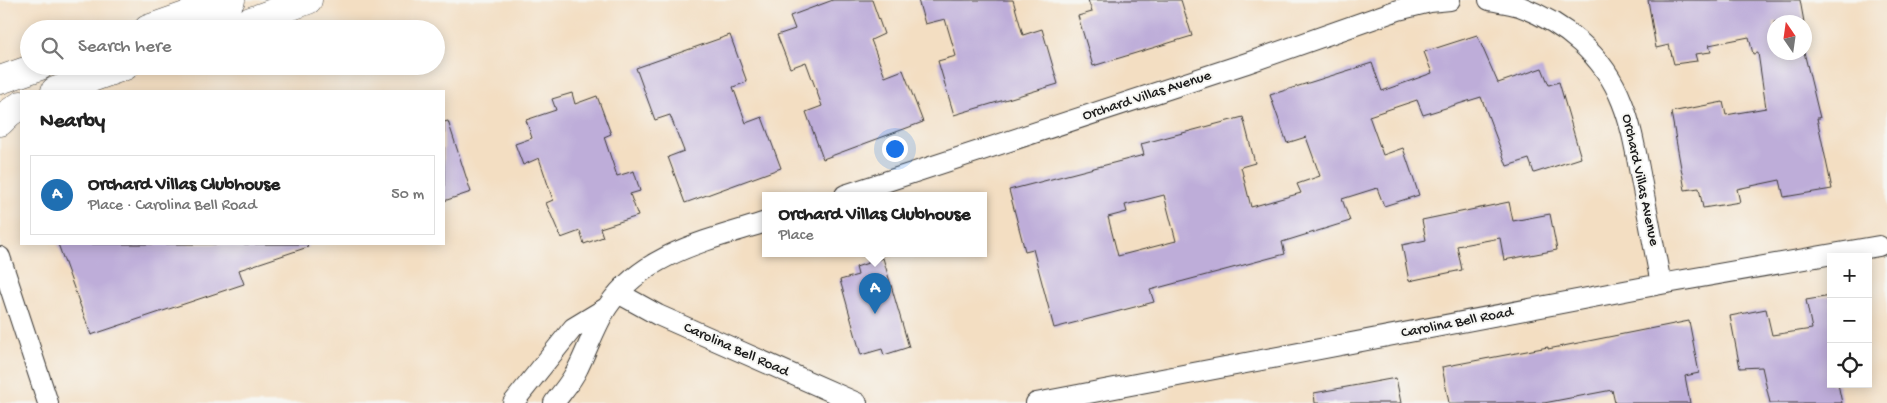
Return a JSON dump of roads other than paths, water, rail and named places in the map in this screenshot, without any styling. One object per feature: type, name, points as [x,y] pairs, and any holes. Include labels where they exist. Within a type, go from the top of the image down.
[{"type":"highway","points":[[174,20],[231,0]]},
{"type":"highway","points":[[253,20],[308,0]]},
{"type":"highway","points":[[0,80],[20,73]]},
{"type":"highway","points":[[58,90],[100,75]]},
{"type":"highway","points":[[0,122],[20,106]]},
{"type":"street","name":"Orchard Villas Avenue","points":[[853,192],[1247,63],[1398,10],[1430,2],[1450,0]]},
{"type":"street","name":"Orchard Villas Avenue","points":[[1489,0],[1518,6],[1559,25],[1576,38],[1596,58],[1609,77],[1622,101],[1631,130],[1661,284]]},
{"type":"street","points":[[513,403],[573,328],[612,300],[643,271],[669,255],[693,245],[762,223]]},
{"type":"street","name":"Carolina Bell Road","points":[[1036,403],[1661,284],[1879,246]]},
{"type":"street","points":[[0,257],[48,403]]},
{"type":"street","name":"Carolina Bell Road","points":[[612,300],[658,315],[857,403]]},
{"type":"street","points":[[554,403],[577,371],[612,300]]},
{"type":"place","name":"Orchard Villas Clubhouse","points":[[875,314]]}]
